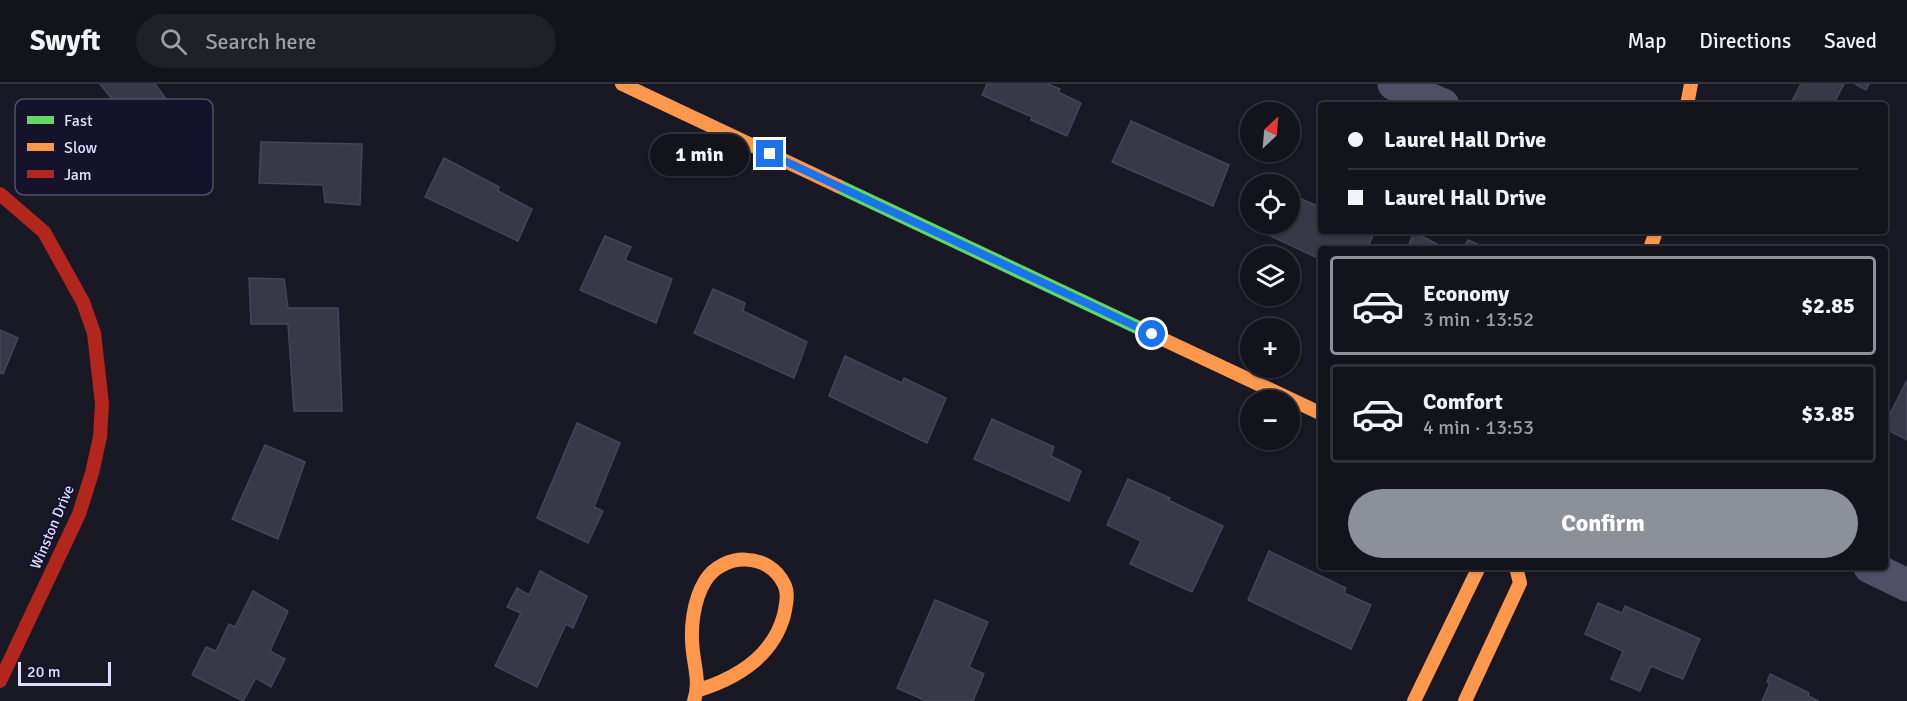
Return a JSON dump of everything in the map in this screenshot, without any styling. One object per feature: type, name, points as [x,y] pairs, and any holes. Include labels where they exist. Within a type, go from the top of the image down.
[{"type":"street","points":[[622,84],[1318,412]]},
{"type":"street","points":[[1394,84],[1436,102]]},
{"type":"street","points":[[1688,102],[1691,84]]},
{"type":"street","name":"Winston Drive","points":[[0,194],[44,232],[83,302],[94,333],[102,404],[100,437],[79,514],[0,681]]},
{"type":"street","points":[[732,559],[748,559],[773,570],[784,584],[787,595],[784,617],[773,640],[759,658],[740,673],[696,695],[693,624],[696,601],[706,579],[717,566],[732,559]]},
{"type":"street","points":[[1414,701],[1478,570]]},
{"type":"street","points":[[1465,701],[1520,583],[1517,570]]},
{"type":"street","points":[[1876,570],[1907,585]]},
{"type":"building","points":[[100,84],[155,84],[166,99],[112,99]]},
{"type":"building","points":[[987,84],[1048,84],[1060,89],[1058,92],[1081,103],[1067,136],[1031,120],[1032,117],[982,95]]},
{"type":"building","points":[[1801,84],[1844,84],[1835,102],[1792,101]]},
{"type":"building","points":[[1855,84],[1869,84],[1866,90]]},
{"type":"building","points":[[1131,121],[1229,165],[1213,206],[1112,162]]},
{"type":"building","points":[[261,142],[362,144],[360,205],[325,202],[323,185],[259,183]]},
{"type":"building","points":[[444,158],[499,187],[498,191],[532,209],[518,241],[425,197]]},
{"type":"building","points":[[1300,198],[1318,206],[1318,234],[1374,234],[1368,246],[1318,246],[1318,258],[1300,250],[1300,246],[1292,246],[1266,234],[1300,234]]},
{"type":"building","points":[[1413,234],[1418,234],[1440,246],[1408,246]]},
{"type":"building","points":[[605,236],[631,247],[625,260],[672,279],[656,323],[580,290]]},
{"type":"building","points":[[1468,240],[1481,246],[1465,246]]},
{"type":"building","points":[[249,278],[284,279],[288,308],[338,308],[342,411],[294,411],[288,324],[251,324]]},
{"type":"building","points":[[713,289],[745,303],[743,311],[807,342],[794,378],[694,333]]},
{"type":"building","points":[[0,330],[18,338],[3,374],[0,373]]},
{"type":"building","points":[[845,356],[902,383],[904,378],[946,398],[927,443],[829,396]]},
{"type":"building","points":[[1907,380],[1907,440],[1888,430],[1888,418]]},
{"type":"building","points":[[992,419],[1054,447],[1051,456],[1081,471],[1069,501],[974,459]]},
{"type":"building","points":[[577,423],[620,443],[594,507],[603,511],[588,543],[537,518]]},
{"type":"building","points":[[265,445],[305,462],[278,539],[232,519]]},
{"type":"building","points":[[1128,479],[1223,526],[1192,592],[1130,564],[1141,541],[1107,525]]},
{"type":"building","points":[[1269,551],[1346,588],[1344,593],[1371,605],[1351,649],[1248,600]]},
{"type":"building","points":[[540,571],[587,596],[573,628],[566,624],[537,687],[495,666],[521,613],[507,607],[517,588],[529,595]]},
{"type":"building","points":[[253,591],[288,611],[270,651],[285,659],[271,687],[256,678],[243,701],[192,675],[206,647],[216,651],[229,624],[235,627]]},
{"type":"building","points":[[935,600],[988,622],[969,667],[984,674],[973,701],[926,701],[897,688]]},
{"type":"building","points":[[1598,603],[1622,613],[1625,606],[1700,639],[1683,679],[1651,666],[1640,691],[1611,679],[1623,651],[1585,634]]},
{"type":"building","points":[[1770,674],[1809,693],[1808,696],[1819,701],[1762,701],[1770,683],[1767,682]]},
{"type":"traffic: fast","points":[[838,186],[1156,336]]},
{"type":"traffic: slow","points":[[622,84],[838,186]]},
{"type":"traffic: slow","points":[[1688,102],[1691,84]]},
{"type":"traffic: slow","points":[[1651,246],[1655,234]]},
{"type":"traffic: slow","points":[[1156,336],[1318,412]]},
{"type":"traffic: slow","points":[[694,701],[697,683],[692,625],[695,606],[705,581],[713,571],[734,561],[757,561],[768,566],[777,573],[786,591],[785,611],[779,630],[762,654],[752,663],[727,679],[699,690]]},
{"type":"traffic: slow","points":[[1414,701],[1478,570]]},
{"type":"traffic: slow","points":[[1465,701],[1520,583],[1517,570]]},
{"type":"traffic: jam","points":[[0,194],[44,232],[83,302],[94,333],[102,404],[100,437],[79,514],[0,681]]},
{"type":"route","points":[[770,154],[1152,334]]}]
